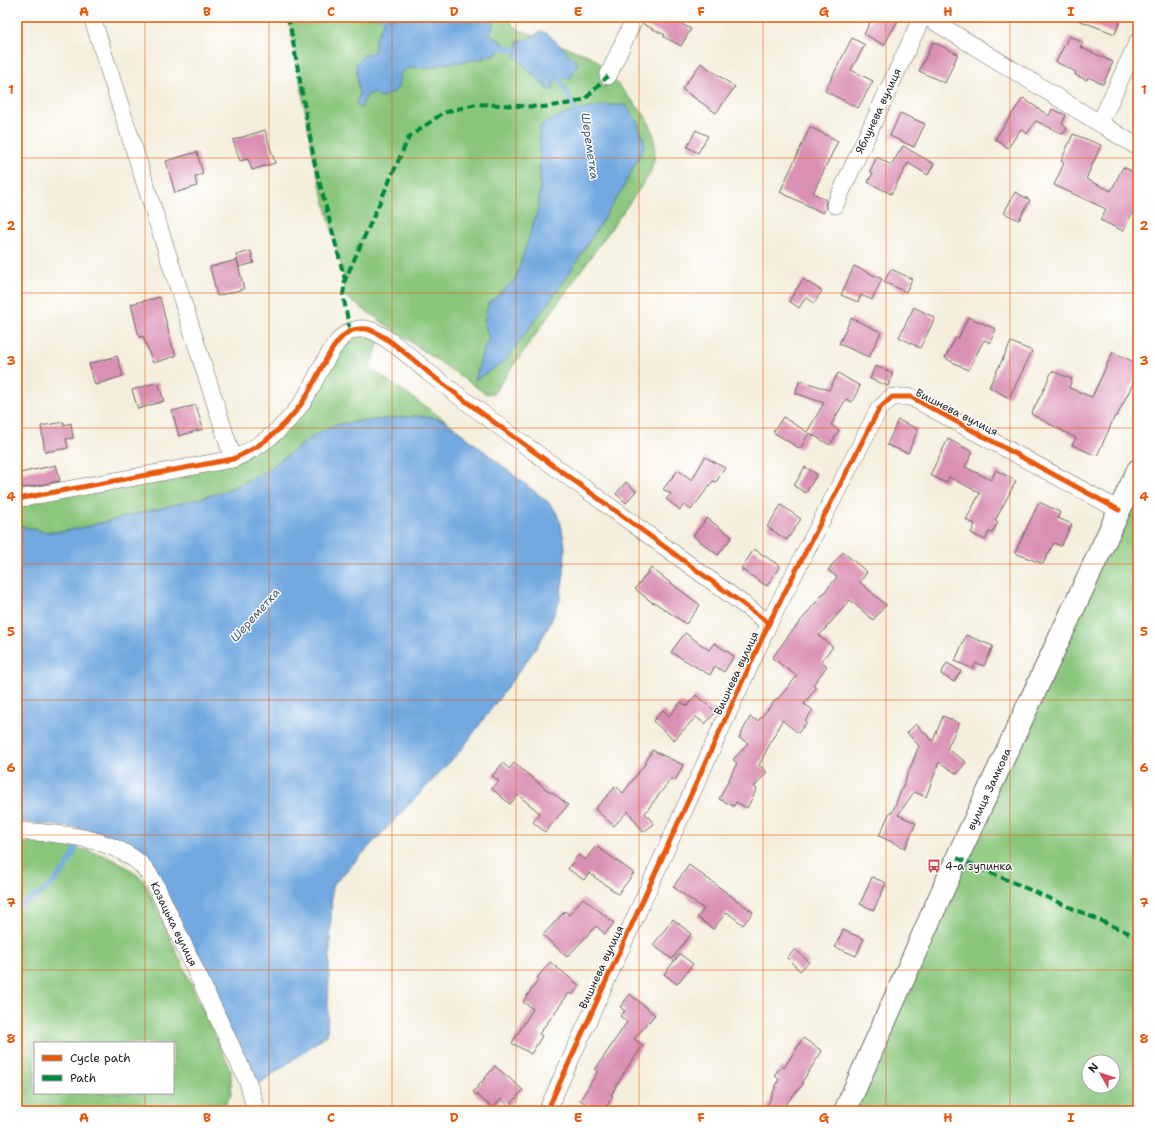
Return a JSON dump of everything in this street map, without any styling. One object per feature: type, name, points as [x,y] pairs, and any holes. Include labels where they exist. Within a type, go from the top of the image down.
[{"type":"street","points":[[92,17],[233,459]]},
{"type":"street","points":[[608,76],[635,17]]},
{"type":"street","name":"Яблунева вулиця","points":[[835,205],[922,17]]},
{"type":"street","points":[[927,17],[1138,146]]},
{"type":"street","points":[[1100,123],[1138,41]]},
{"type":"street","points":[[17,499],[233,459],[258,447],[290,418],[308,394],[331,351],[342,337],[350,331],[359,328],[367,329],[379,334],[392,343],[462,399],[769,623]]},
{"type":"street","name":"Вишнева вулиця","points":[[546,1111],[769,623],[879,409],[892,397],[911,398],[1119,510]]},
{"type":"street","name":"вулиця Замкова","points":[[845,1111],[961,851],[1138,470]]},
{"type":"street","name":"Козацька вулиця","points":[[17,831],[75,836],[108,845],[122,851],[138,862],[149,874],[157,888],[248,1082],[256,1111]]},
{"type":"green space","points":[[287,17],[510,17],[513,26],[520,30],[590,56],[597,61],[644,114],[654,136],[654,160],[650,174],[493,394],[485,393],[343,295],[345,280],[315,165],[290,25]]},
{"type":"green space","points":[[381,336],[370,368],[446,421],[429,417],[415,416],[345,423],[329,427],[263,473],[222,492],[60,532],[45,532],[17,525],[17,499],[233,459],[271,436],[342,337]]},
{"type":"green space","points":[[1138,470],[1138,1111],[845,1111]]},
{"type":"green space","points":[[17,842],[87,850],[113,859],[133,871],[144,881],[231,1071],[231,1094],[225,1105],[202,1111],[17,1111]]},
{"type":"water","points":[[386,17],[495,17],[490,35],[504,43],[499,52],[481,59],[441,64],[433,68],[411,68],[405,70],[400,74],[399,85],[396,90],[380,98],[375,93],[367,95],[361,108],[356,104],[359,95],[356,64],[364,55],[374,52],[376,38]]},
{"type":"water","points":[[541,31],[548,34],[578,63],[571,78],[559,78],[553,81],[554,89],[549,90],[514,56],[517,50],[518,41],[526,40]]},
{"type":"water","points":[[605,105],[626,105],[638,123],[645,145],[623,188],[565,280],[505,361],[475,380],[483,351],[489,339],[484,322],[488,304],[515,280],[538,209],[540,183],[539,130],[543,124],[565,114]]},
{"type":"water","points":[[415,416],[429,417],[446,421],[549,503],[556,512],[561,524],[565,546],[564,573],[560,600],[549,626],[536,648],[461,750],[332,886],[327,1035],[259,1084],[250,1075],[134,850],[111,837],[85,829],[17,821],[17,525],[45,532],[60,532],[201,498],[222,492],[263,473],[315,435],[329,427],[345,423]]},
{"type":"building","points":[[645,17],[669,17],[691,29],[681,46],[664,37],[665,35],[643,24]]},
{"type":"building","points":[[873,17],[900,17],[884,45],[864,34]]},
{"type":"building","points":[[1073,17],[1122,17],[1115,34]]},
{"type":"building","points":[[1069,36],[1083,43],[1080,47],[1113,62],[1103,84],[1088,77],[1087,80],[1075,75],[1076,72],[1056,62]]},
{"type":"building","points":[[852,38],[865,45],[851,70],[873,81],[858,108],[825,91]]},
{"type":"building","points":[[933,42],[958,54],[945,83],[919,71]]},
{"type":"building","points":[[701,63],[735,87],[716,113],[682,89]]},
{"type":"building","points":[[1023,98],[1049,116],[1052,109],[1066,115],[1062,124],[1067,128],[1063,134],[1036,121],[1027,134],[1021,129],[1008,148],[995,139]]},
{"type":"building","points":[[900,113],[925,124],[914,147],[890,136]]},
{"type":"building","points":[[810,127],[838,141],[813,193],[826,200],[826,208],[823,213],[780,192]]},
{"type":"building","points":[[265,130],[275,163],[252,170],[248,159],[240,161],[233,140]]},
{"type":"building","points":[[696,130],[708,136],[698,153],[687,147]]},
{"type":"building","points":[[1073,134],[1101,145],[1086,179],[1111,191],[1123,167],[1138,174],[1138,202],[1123,231],[1100,220],[1106,209],[1054,185],[1064,163],[1061,161]]},
{"type":"building","points":[[903,146],[934,164],[928,175],[908,163],[891,194],[868,182],[873,173],[870,171],[877,157],[891,165]]},
{"type":"building","points":[[197,152],[203,174],[195,176],[197,186],[175,193],[166,161]]},
{"type":"building","points":[[1015,192],[1030,200],[1019,220],[1004,213]]},
{"type":"building","points":[[251,251],[254,263],[239,267],[236,255]]},
{"type":"building","points":[[237,260],[244,289],[217,296],[210,267]]},
{"type":"building","points":[[854,266],[882,279],[872,300],[861,295],[858,302],[841,295]]},
{"type":"building","points":[[891,269],[912,279],[906,292],[884,282]]},
{"type":"building","points":[[803,279],[822,291],[814,303],[806,297],[799,308],[789,301]]},
{"type":"building","points":[[160,297],[176,356],[153,363],[143,336],[139,337],[131,304]]},
{"type":"building","points":[[914,307],[935,318],[920,348],[899,337]]},
{"type":"building","points":[[968,317],[996,329],[990,343],[984,340],[968,370],[945,358],[956,337],[958,339]]},
{"type":"building","points":[[851,318],[881,332],[869,357],[839,344]]},
{"type":"building","points":[[1011,342],[1032,351],[1009,398],[989,387]]},
{"type":"building","points":[[1113,352],[1138,364],[1138,373],[1117,416],[1115,416],[1097,456],[1072,445],[1076,438],[1031,414],[1052,371],[1072,379],[1069,388],[1092,397]]},
{"type":"building","points":[[117,356],[123,376],[95,385],[89,364]]},
{"type":"building","points":[[875,366],[893,373],[888,386],[870,379]]},
{"type":"building","points":[[838,373],[860,386],[852,402],[846,399],[831,425],[839,430],[830,445],[809,433],[800,449],[773,432],[783,417],[807,432],[824,403],[795,393],[800,380],[829,390]]},
{"type":"building","points":[[158,382],[164,401],[138,409],[132,390]]},
{"type":"building","points":[[196,405],[203,429],[179,436],[172,411]]},
{"type":"building","points":[[898,420],[918,429],[908,453],[887,445]]},
{"type":"building","points":[[64,422],[64,425],[71,423],[73,438],[66,439],[68,448],[45,452],[41,426]]},
{"type":"building","points":[[948,439],[973,452],[965,467],[991,480],[996,470],[1016,481],[995,521],[998,522],[992,533],[989,532],[985,540],[971,533],[975,524],[966,520],[980,493],[949,477],[946,483],[930,475]]},
{"type":"building","points":[[705,457],[725,468],[716,482],[713,481],[691,510],[684,505],[680,510],[666,499],[671,494],[663,489],[678,470],[692,480]]},
{"type":"building","points":[[56,465],[60,481],[23,488],[20,473]]},
{"type":"building","points":[[805,467],[817,474],[806,493],[794,486]]},
{"type":"building","points":[[626,482],[636,491],[626,503],[616,494]]},
{"type":"building","points":[[1039,502],[1060,512],[1058,518],[1072,524],[1061,546],[1054,543],[1043,564],[1015,553]]},
{"type":"building","points":[[781,505],[801,519],[787,540],[767,527]]},
{"type":"building","points":[[707,518],[732,537],[718,555],[693,536]]},
{"type":"building","points":[[754,549],[780,566],[767,586],[741,569]]},
{"type":"building","points":[[843,552],[867,572],[860,582],[886,605],[873,620],[850,600],[819,636],[833,647],[821,661],[827,666],[813,685],[816,688],[804,704],[813,710],[805,721],[807,722],[798,733],[782,720],[759,765],[767,772],[754,787],[757,789],[747,808],[736,802],[734,806],[719,799],[737,763],[733,760],[748,743],[739,738],[750,717],[758,721],[797,676],[772,658],[837,577],[828,570]]},
{"type":"building","points":[[651,568],[700,605],[686,624],[654,602],[653,603],[635,589]]},
{"type":"building","points":[[685,633],[709,650],[714,643],[734,656],[724,672],[715,666],[710,675],[671,652]]},
{"type":"building","points":[[966,635],[993,646],[984,666],[976,663],[973,669],[955,661]]},
{"type":"building","points":[[947,663],[961,671],[954,682],[941,674]]},
{"type":"building","points":[[696,695],[716,712],[705,724],[696,717],[674,740],[653,721],[663,710],[669,716],[681,702],[687,706]]},
{"type":"building","points":[[943,716],[959,723],[947,749],[966,762],[957,774],[939,762],[926,797],[914,792],[898,815],[916,823],[905,848],[879,836],[890,812],[892,813],[919,746],[907,733],[916,724],[933,741]]},
{"type":"building","points":[[652,750],[683,765],[675,781],[671,779],[645,813],[654,824],[643,832],[628,811],[614,826],[595,809],[616,786],[623,793],[645,764]]},
{"type":"building","points":[[503,763],[509,769],[514,763],[568,805],[545,832],[533,822],[540,813],[518,795],[510,804],[492,789],[499,781],[492,776]]},
{"type":"building","points":[[596,846],[634,873],[618,894],[589,873],[584,880],[568,869],[578,855],[585,860]]},
{"type":"building","points":[[689,865],[753,912],[743,925],[727,912],[713,929],[697,917],[704,909],[673,887]]},
{"type":"building","points":[[872,877],[886,883],[874,910],[860,904]]},
{"type":"building","points":[[583,898],[614,923],[605,934],[596,926],[567,957],[543,935],[565,911],[569,915]]},
{"type":"building","points":[[673,919],[691,934],[672,959],[653,945]]},
{"type":"building","points":[[843,930],[864,939],[856,956],[835,947]]},
{"type":"building","points":[[795,949],[809,962],[800,971],[787,958]]},
{"type":"building","points":[[680,954],[693,964],[677,984],[664,974]]},
{"type":"building","points":[[550,962],[580,986],[572,995],[569,993],[539,1034],[542,1036],[531,1054],[512,1043],[533,1009],[523,1002],[539,979],[537,978]]},
{"type":"building","points":[[630,994],[655,1015],[634,1039],[643,1045],[611,1095],[613,1096],[604,1111],[597,1111],[580,1100],[598,1071],[595,1070],[627,1022],[620,1016],[625,1011],[620,1007]]},
{"type":"building","points":[[803,1038],[822,1051],[802,1082],[803,1084],[780,1111],[765,1111],[779,1079],[774,1075],[782,1066],[784,1068]]},
{"type":"building","points":[[495,1066],[523,1090],[509,1106],[501,1099],[493,1108],[473,1092]]},
{"type":"waterway","name":"Шереметка","points":[[383,17],[385,20],[392,21]]},
{"type":"waterway","name":"Шереметка","points":[[497,46],[517,50],[521,53]]},
{"type":"waterway","name":"Шереметка","points":[[553,74],[559,78],[577,112],[578,118]]},
{"type":"waterway","name":"Шереметка","points":[[17,906],[38,895],[50,885],[66,867],[77,847]]},
{"type":"marked path","points":[[287,17],[290,25],[315,165],[345,280]]},
{"type":"marked path","points":[[350,331],[343,295],[345,280],[409,137],[443,113],[476,104],[543,107],[573,103],[585,99],[608,76]]},
{"type":"marked path","points":[[957,858],[1138,937]]},
{"type":"cycle path","points":[[17,499],[233,459],[262,443],[288,421],[307,395],[331,351],[345,334],[353,330],[367,329],[382,336],[408,355],[481,413],[769,623]]},
{"type":"cycle path","points":[[547,1111],[769,623],[879,409],[892,397],[911,397],[1119,510]]},
{"type":"place","name":"4-а зупинка","points":[[934,866]]}]
